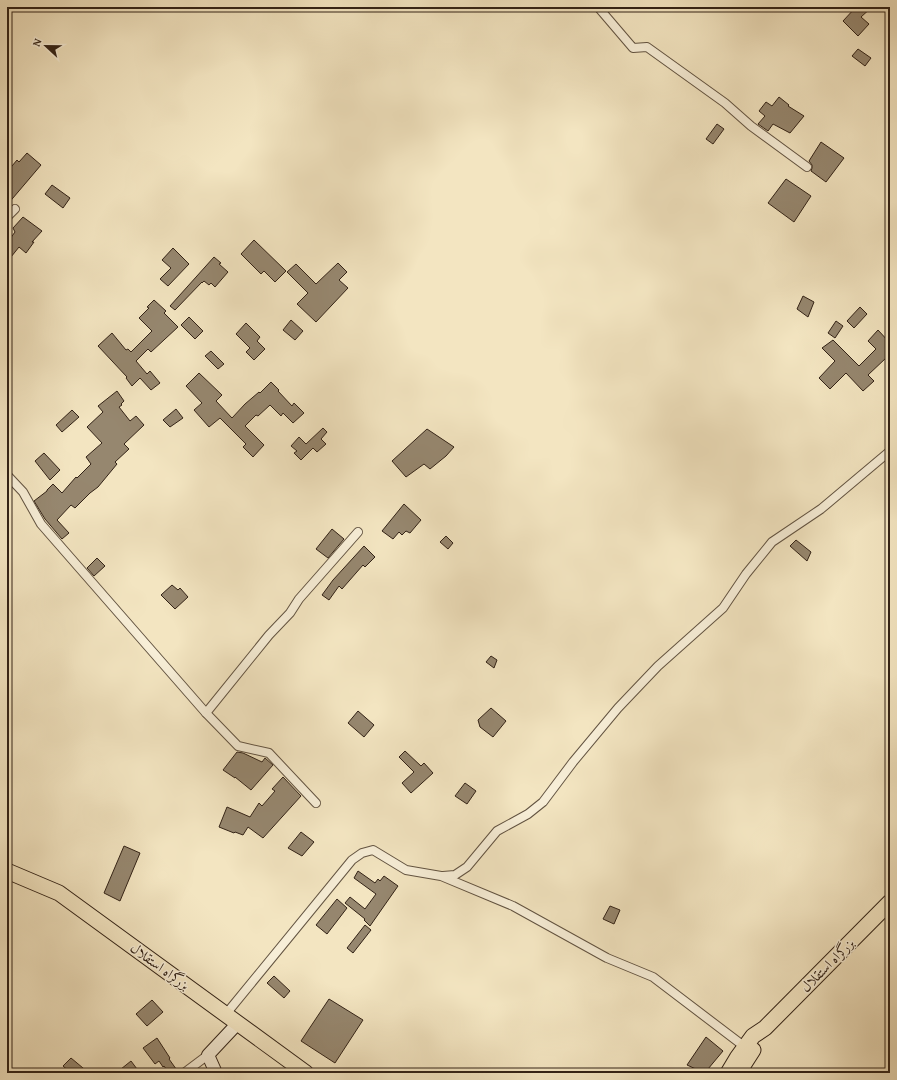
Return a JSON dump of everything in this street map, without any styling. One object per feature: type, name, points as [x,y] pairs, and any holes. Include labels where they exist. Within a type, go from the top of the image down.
[{"type":"highway","name":"بزرگراه استقلال","points":[[7,871],[59,893],[306,1073]]},
{"type":"highway","name":"بزرگراه استقلال","points":[[728,1073],[753,1036],[765,1028],[890,902]]},
{"type":"highway","name":"بزرگراه استقلال","points":[[741,1073],[744,1064],[759,1041],[765,1028]]},
{"type":"street","points":[[598,7],[633,48],[647,47],[725,103],[751,126],[807,167]]},
{"type":"street","points":[[7,217],[15,209]]},
{"type":"street","points":[[441,876],[455,875],[467,867],[497,831],[528,814],[543,802],[573,762],[618,708],[658,666],[723,608],[746,574],[772,542],[820,509],[890,451]]},
{"type":"street","points":[[7,476],[23,492],[41,524],[206,713],[238,746],[269,754],[316,802]]},
{"type":"street","points":[[206,713],[268,635],[290,613],[299,599],[358,532]]},
{"type":"street","points":[[184,1073],[208,1055],[232,1019],[352,860],[362,853],[373,850],[406,870],[441,876],[513,906],[607,958],[653,977],[745,1047]]},
{"type":"street","points":[[208,1055],[216,1073]]},
{"type":"building","points":[[856,7],[872,7],[861,17],[869,24],[858,36],[843,21]]},
{"type":"building","points":[[858,49],[871,58],[865,66],[852,56]]},
{"type":"building","points":[[779,97],[789,105],[788,106],[804,116],[790,133],[773,124],[768,131],[758,124],[765,116],[759,111],[766,102],[772,106]]},
{"type":"building","points":[[717,124],[724,129],[713,144],[706,139]]},
{"type":"building","points":[[821,142],[844,158],[826,182],[811,171],[812,165],[809,161]]},
{"type":"building","points":[[27,153],[41,165],[7,205],[7,172],[17,160],[19,162]]},
{"type":"building","points":[[786,179],[811,196],[794,222],[768,203]]},
{"type":"building","points":[[52,185],[70,198],[63,208],[45,194]]},
{"type":"building","points":[[23,217],[42,231],[32,242],[34,242],[26,253],[19,247],[7,262],[7,243],[15,232],[13,228]]},
{"type":"building","points":[[254,240],[286,271],[275,282],[264,271],[261,274],[241,254]]},
{"type":"building","points":[[173,248],[189,264],[168,286],[160,279],[171,268],[162,260]]},
{"type":"building","points":[[214,257],[228,272],[215,287],[211,283],[209,285],[204,281],[175,310],[170,306]]},
{"type":"building","points":[[338,263],[347,272],[339,280],[348,288],[316,322],[297,304],[308,293],[287,272],[296,264],[316,284]]},
{"type":"building","points":[[803,296],[814,302],[808,317],[797,309]]},
{"type":"building","points":[[154,300],[166,311],[164,313],[178,327],[151,352],[148,349],[136,361],[147,374],[150,371],[160,383],[151,390],[140,378],[132,386],[126,378],[127,377],[98,346],[112,333],[126,350],[128,349],[131,352],[152,331],[139,318],[149,308],[147,307]]},
{"type":"building","points":[[860,307],[867,314],[854,328],[847,321]]},
{"type":"building","points":[[189,317],[203,331],[195,339],[181,325]]},
{"type":"building","points":[[291,320],[303,331],[295,340],[283,330]]},
{"type":"building","points":[[836,321],[843,326],[835,338],[828,333]]},
{"type":"building","points":[[246,323],[260,337],[257,341],[265,349],[254,360],[246,352],[250,348],[236,334]]},
{"type":"building","points":[[878,330],[890,343],[890,362],[886,358],[868,375],[874,381],[863,391],[846,373],[830,389],[819,378],[835,361],[822,348],[833,340],[859,366],[876,349],[868,341]]},
{"type":"building","points":[[211,351],[224,364],[218,369],[205,356]]},
{"type":"building","points":[[199,373],[222,395],[216,401],[232,418],[245,404],[259,392],[260,393],[271,382],[292,406],[294,403],[304,413],[293,423],[283,413],[281,416],[270,405],[258,416],[256,415],[245,426],[264,445],[253,457],[243,447],[246,444],[220,418],[209,427],[194,410],[202,403],[186,386]]},
{"type":"building","points":[[117,391],[124,401],[119,407],[130,421],[136,416],[144,425],[124,444],[129,449],[115,462],[117,464],[98,487],[75,508],[71,505],[57,520],[69,533],[62,539],[45,519],[34,501],[47,491],[53,484],[62,493],[76,477],[77,478],[91,464],[86,457],[102,443],[87,427],[103,412],[98,406]]},
{"type":"building","points":[[176,409],[183,418],[170,427],[163,420]]},
{"type":"building","points":[[72,410],[79,417],[62,432],[56,425]]},
{"type":"building","points":[[323,428],[327,432],[321,439],[326,444],[317,452],[313,448],[301,460],[294,453],[297,451],[291,446],[299,437],[306,444]]},
{"type":"building","points":[[427,429],[454,447],[446,456],[430,469],[424,464],[406,477],[392,461]]},
{"type":"building","points":[[44,453],[60,470],[50,480],[35,461]]},
{"type":"building","points":[[404,504],[421,520],[410,533],[406,531],[402,535],[399,532],[393,539],[382,531]]},
{"type":"building","points":[[332,529],[344,539],[328,558],[316,549]]},
{"type":"building","points":[[446,536],[453,543],[448,549],[440,542]]},
{"type":"building","points":[[796,540],[811,552],[807,561],[790,546]]},
{"type":"building","points":[[364,546],[375,557],[365,567],[363,565],[342,589],[339,586],[329,600],[322,595],[333,580]]},
{"type":"building","points":[[97,558],[105,566],[94,576],[87,568]]},
{"type":"building","points":[[172,585],[178,590],[180,588],[188,597],[175,609],[161,595]]},
{"type":"building","points":[[491,656],[497,660],[494,668],[486,662]]},
{"type":"building","points":[[491,708],[506,721],[493,737],[480,727],[478,720]]},
{"type":"building","points":[[358,711],[374,725],[364,737],[348,723]]},
{"type":"building","points":[[405,751],[421,766],[424,763],[433,773],[411,793],[402,783],[414,772],[399,757]]},
{"type":"building","points":[[237,752],[243,753],[262,762],[265,758],[273,765],[251,790],[235,777],[223,770]]},
{"type":"building","points":[[283,777],[301,796],[263,838],[248,827],[243,835],[219,827],[227,807],[250,817],[259,803],[262,806],[275,791],[272,789]]},
{"type":"building","points":[[465,783],[476,791],[467,804],[455,796]]},
{"type":"building","points":[[301,832],[314,842],[302,856],[288,848]]},
{"type":"building","points":[[124,846],[140,853],[120,901],[104,893]]},
{"type":"building","points":[[358,871],[375,883],[378,879],[380,881],[384,876],[398,886],[370,926],[364,920],[365,919],[345,903],[350,897],[365,909],[376,894],[354,878]]},
{"type":"building","points":[[337,899],[347,908],[327,934],[316,925]]},
{"type":"building","points":[[610,906],[620,910],[614,924],[603,919]]},
{"type":"building","points":[[365,925],[371,930],[353,953],[347,948]]},
{"type":"building","points":[[274,976],[290,991],[284,998],[267,983]]},
{"type":"building","points":[[329,999],[363,1020],[335,1063],[301,1041]]},
{"type":"building","points":[[152,1000],[163,1012],[147,1026],[136,1014]]},
{"type":"building","points":[[706,1037],[723,1051],[708,1069],[713,1073],[701,1073],[687,1065]]},
{"type":"building","points":[[157,1038],[179,1073],[169,1073],[159,1061],[155,1064],[143,1048]]},
{"type":"building","points":[[71,1058],[89,1073],[71,1073],[63,1066]]},
{"type":"building","points":[[131,1061],[140,1073],[116,1073]]}]
